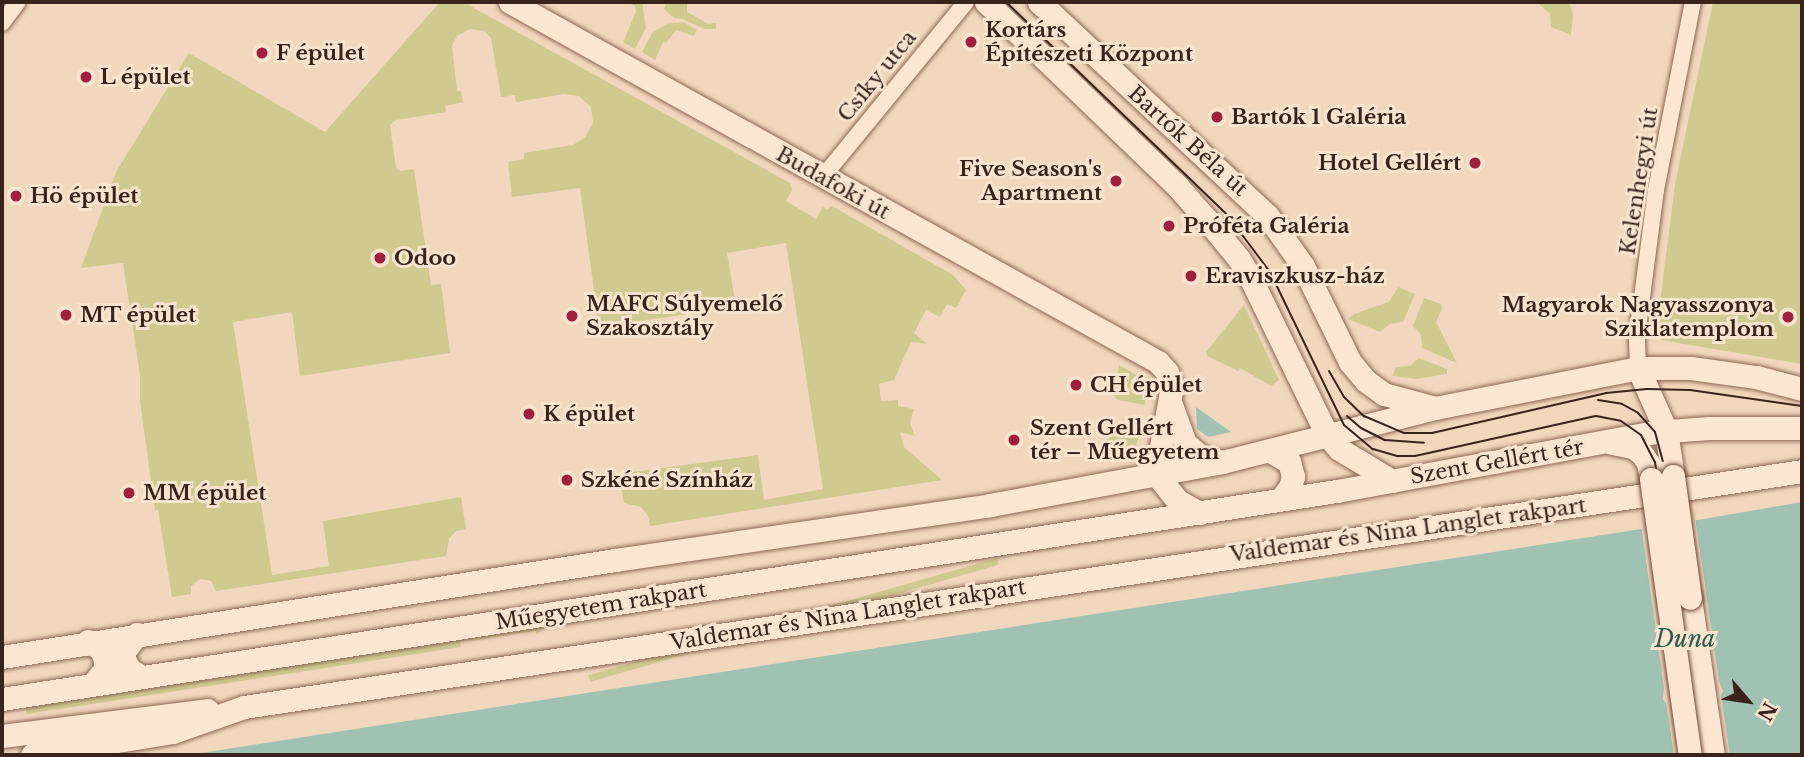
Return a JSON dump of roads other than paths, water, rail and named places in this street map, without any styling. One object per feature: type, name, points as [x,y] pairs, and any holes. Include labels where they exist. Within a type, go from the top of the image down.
[{"type":"main road","name":"Budafoki út","points":[[510,2],[822,178],[1158,362],[1170,379],[1170,402]]},
{"type":"main road","name":"Bartók Béla út","points":[[986,2],[1178,187],[1240,259],[1250,277]]},
{"type":"main road","name":"Bartók Béla út","points":[[1039,2],[1175,131],[1256,203],[1303,266],[1350,362],[1366,381],[1384,394],[1435,408]]},
{"type":"main road","name":"Szent Gellért tér","points":[[1250,277],[1326,435],[1339,449],[1392,481]]},
{"type":"main road","points":[[1156,474],[1272,452],[1326,435],[1435,408],[1638,368],[1691,368],[1756,377],[1802,389]]},
{"type":"main road","points":[[1638,368],[1666,431],[1663,482],[1690,755]]},
{"type":"main road","points":[[1170,402],[1177,429],[1185,443],[1201,457],[1222,462]]},
{"type":"main road","points":[[1170,402],[1159,444],[1156,474],[1178,501],[1200,513]]},
{"type":"main road","name":"Szent Gellért tér","points":[[1200,513],[1666,431],[1802,428]]},
{"type":"main road","name":"Szent Gellért tér","points":[[1602,443],[1633,447],[1642,453],[1663,482]]},
{"type":"main road","points":[[1272,452],[1289,462],[1293,476],[1290,487],[1281,499]]},
{"type":"main road","points":[[1178,501],[1177,489],[1182,478],[1194,468]]},
{"type":"main road","name":"Valdemar és Nina Langlet rakpart","points":[[33,755],[173,732],[244,707],[1663,482],[1802,471]]},
{"type":"main road","name":"Műegyetem rakpart","points":[[2,657],[88,641],[990,505],[1156,474]]},
{"type":"main road","points":[[1663,482],[1713,755]]},
{"type":"main road","name":"Műegyetem rakpart","points":[[2,699],[1200,513]]},
{"type":"main road","points":[[137,634],[124,651],[124,659],[129,669],[142,677]]},
{"type":"main road","points":[[88,641],[101,649],[105,660],[101,677],[93,684]]},
{"type":"main road","points":[[2,736],[244,707]]},
{"type":"street","points":[[2,23],[18,2]]},
{"type":"street","name":"Csíky utca","points":[[822,178],[966,2]]},
{"type":"street","name":"Kelenhegyi út","points":[[1638,368],[1637,336],[1656,190],[1693,2]]},
{"type":"water","points":[[1196,407],[1231,432],[1208,437],[1197,429]]},
{"type":"water","name":"Duna","points":[[1802,502],[1802,755],[188,755],[1686,522]]},
{"type":"tram line","points":[[1006,2],[1228,216],[1270,272],[1344,425],[1373,449],[1398,456],[1415,456],[1596,416],[1621,421],[1641,435],[1655,462],[1698,755]]},
{"type":"tram line","points":[[1329,371],[1344,397],[1364,416],[1404,433],[1432,433],[1606,393],[1647,389],[1690,390],[1802,406]]},
{"type":"tram line","points":[[1598,400],[1622,404],[1638,413],[1655,432],[1663,461]]},
{"type":"tram line","points":[[1347,416],[1361,428],[1385,440],[1424,443]]},
{"type":"place","name":"Kortárs Építészeti Központ","points":[[971,42]]},
{"type":"place","name":"F épület","points":[[262,53]]},
{"type":"place","name":"L épület","points":[[86,77]]},
{"type":"place","name":"Bartók 1 Galéria","points":[[1217,117]]},
{"type":"place","name":"Hotel Gellért","points":[[1475,163]]},
{"type":"place","name":"Five Season's Apartment","points":[[1116,181]]},
{"type":"place","name":"Hö épület","points":[[16,196]]},
{"type":"place","name":"Próféta Galéria","points":[[1169,226]]},
{"type":"place","name":"Odoo","points":[[380,258]]},
{"type":"place","name":"Eraviszkusz-ház","points":[[1191,276]]},
{"type":"place","name":"MT épület","points":[[66,315]]},
{"type":"place","name":"MAFC Súlyemelő Szakosztály","points":[[572,316]]},
{"type":"place","name":"Magyarok Nagyasszonya Sziklatemplom","points":[[1788,317]]},
{"type":"place","name":"CH épület","points":[[1076,385]]},
{"type":"place","name":"K épület","points":[[529,414]]},
{"type":"place","name":"Szent Gellért tér – Műegyetem","points":[[1014,440]]},
{"type":"place","name":"Szkéné Színház","points":[[567,480]]},
{"type":"place","name":"MM épület","points":[[129,493]]}]
